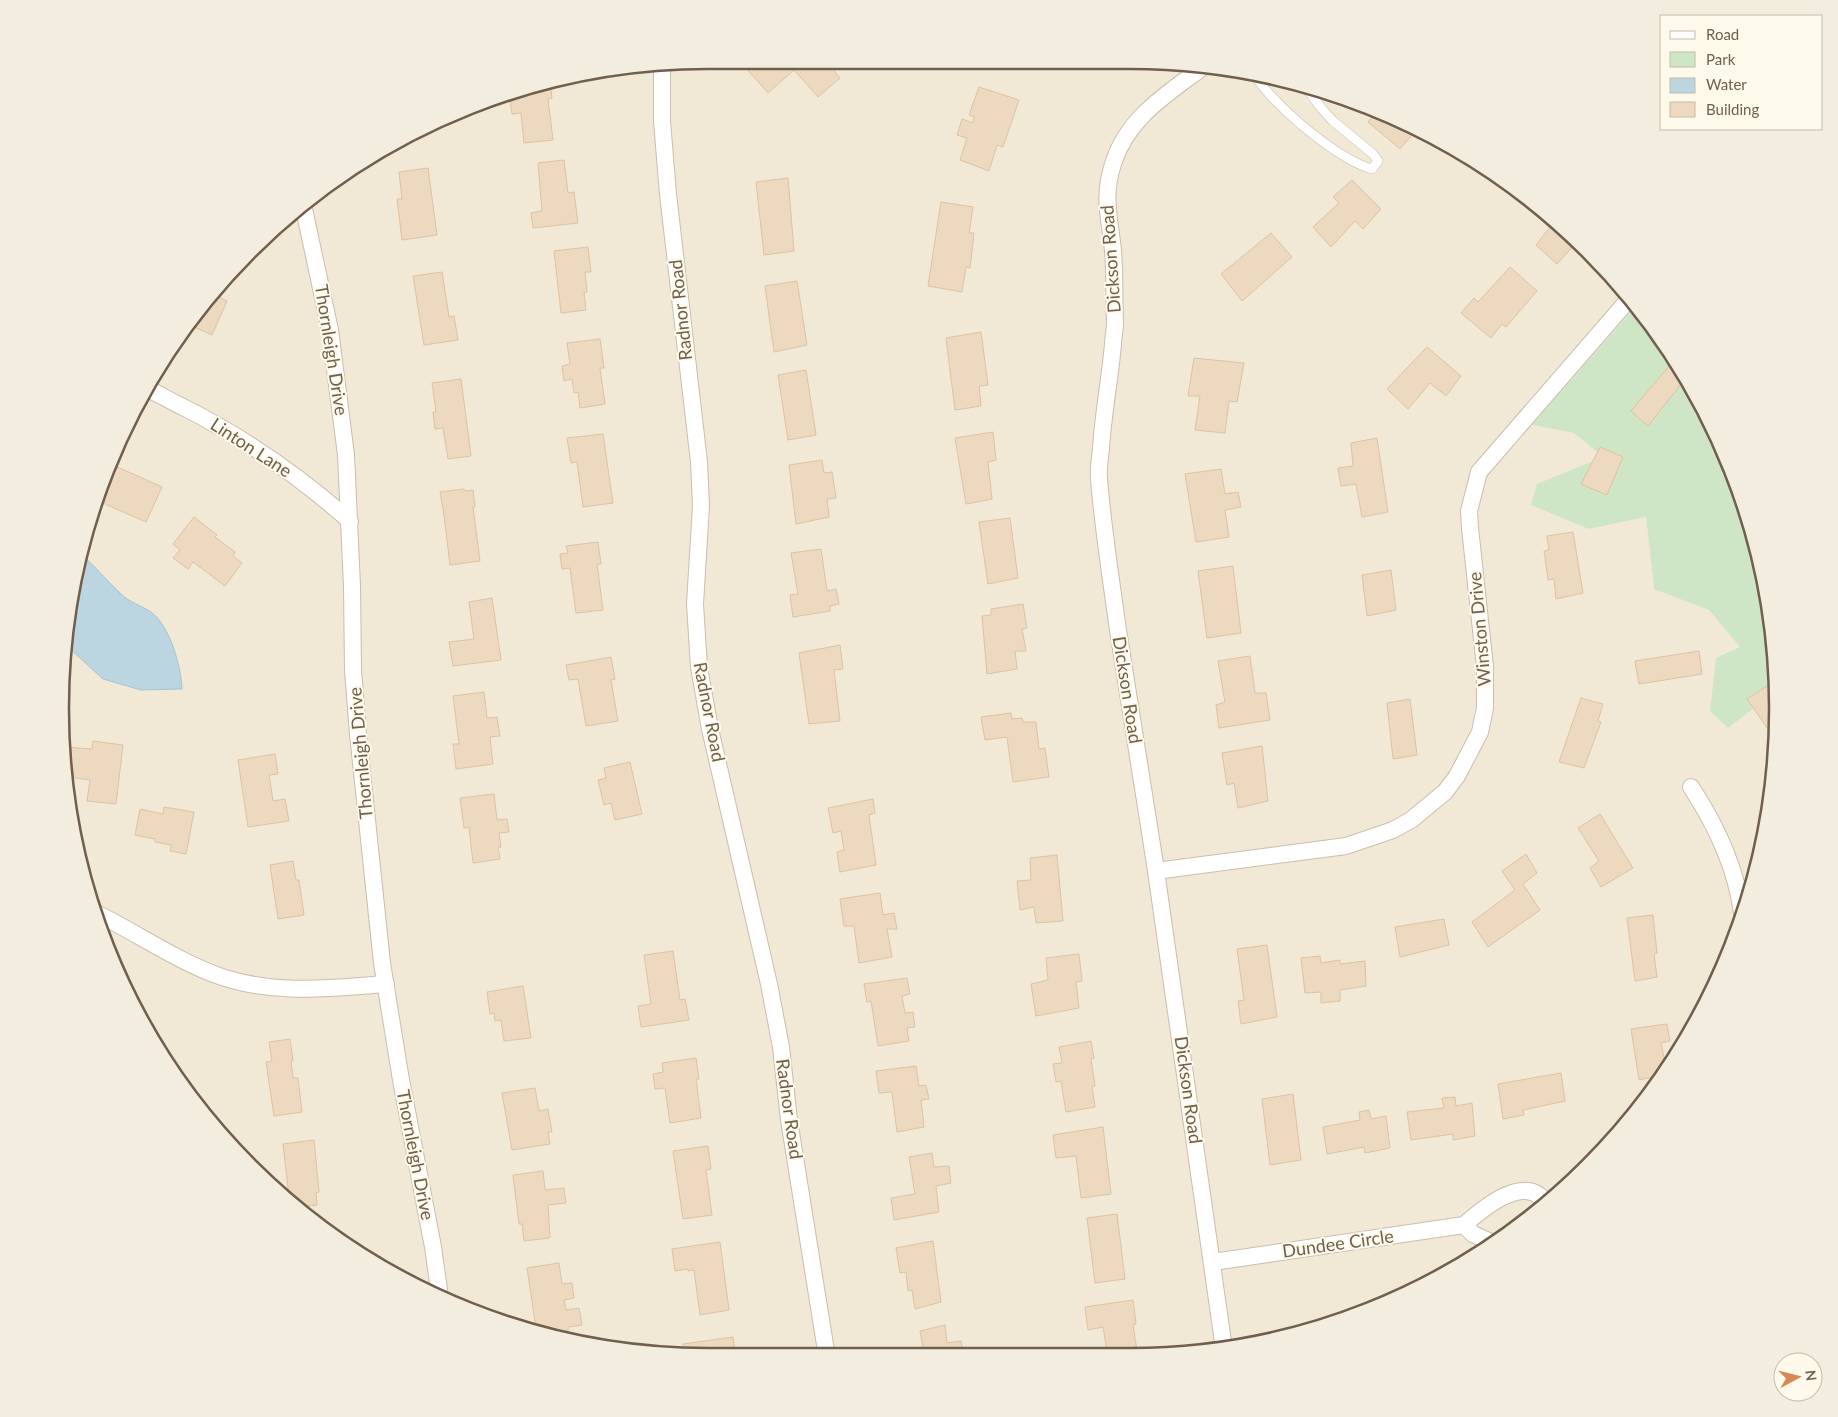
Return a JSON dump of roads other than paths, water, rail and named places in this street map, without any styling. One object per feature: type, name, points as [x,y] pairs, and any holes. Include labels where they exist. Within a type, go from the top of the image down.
[{"type":"street","name":"Radnor Road","points":[[662,70],[662,105],[668,194],[699,462],[701,515],[695,604],[699,667],[710,729],[769,984],[781,1047],[789,1120],[826,1348]]},
{"type":"street","name":"Dickson Road","points":[[1195,72],[1152,105],[1133,124],[1123,139],[1113,164],[1107,190],[1106,207],[1113,252],[1115,325],[1112,362],[1102,429],[1099,477],[1100,500],[1156,871],[1223,1341]]},
{"type":"street","name":"Thornleigh Drive","points":[[305,213],[330,330],[340,401],[349,492],[353,670],[358,734],[386,984],[401,1080],[433,1247],[439,1288]]},
{"type":"street","name":"Winston Drive","points":[[1156,871],[1346,846],[1393,830],[1411,820],[1445,792],[1457,776],[1480,732],[1484,708],[1485,667],[1469,519],[1472,496],[1479,472],[1625,304]]},
{"type":"street","name":"Linton Lane","points":[[153,392],[236,436],[302,482],[350,521]]},
{"type":"street","points":[[1691,787],[1711,819],[1730,862],[1740,897]]},
{"type":"street","points":[[104,917],[194,965],[235,981],[286,990],[386,984]]},
{"type":"street","points":[[1485,1240],[1473,1234],[1464,1225],[1482,1209],[1508,1194],[1534,1193],[1540,1198]]},
{"type":"street","name":"Dundee Circle","points":[[1213,1262],[1464,1225]]},
{"type":"lane","points":[[1260,82],[1275,101],[1292,117],[1360,166],[1372,169],[1378,161],[1373,154],[1333,121],[1312,96]]},
{"type":"water","points":[[87,559],[124,597],[158,618],[169,636],[177,658],[182,689],[141,690],[103,679],[72,650],[74,625]]}]
